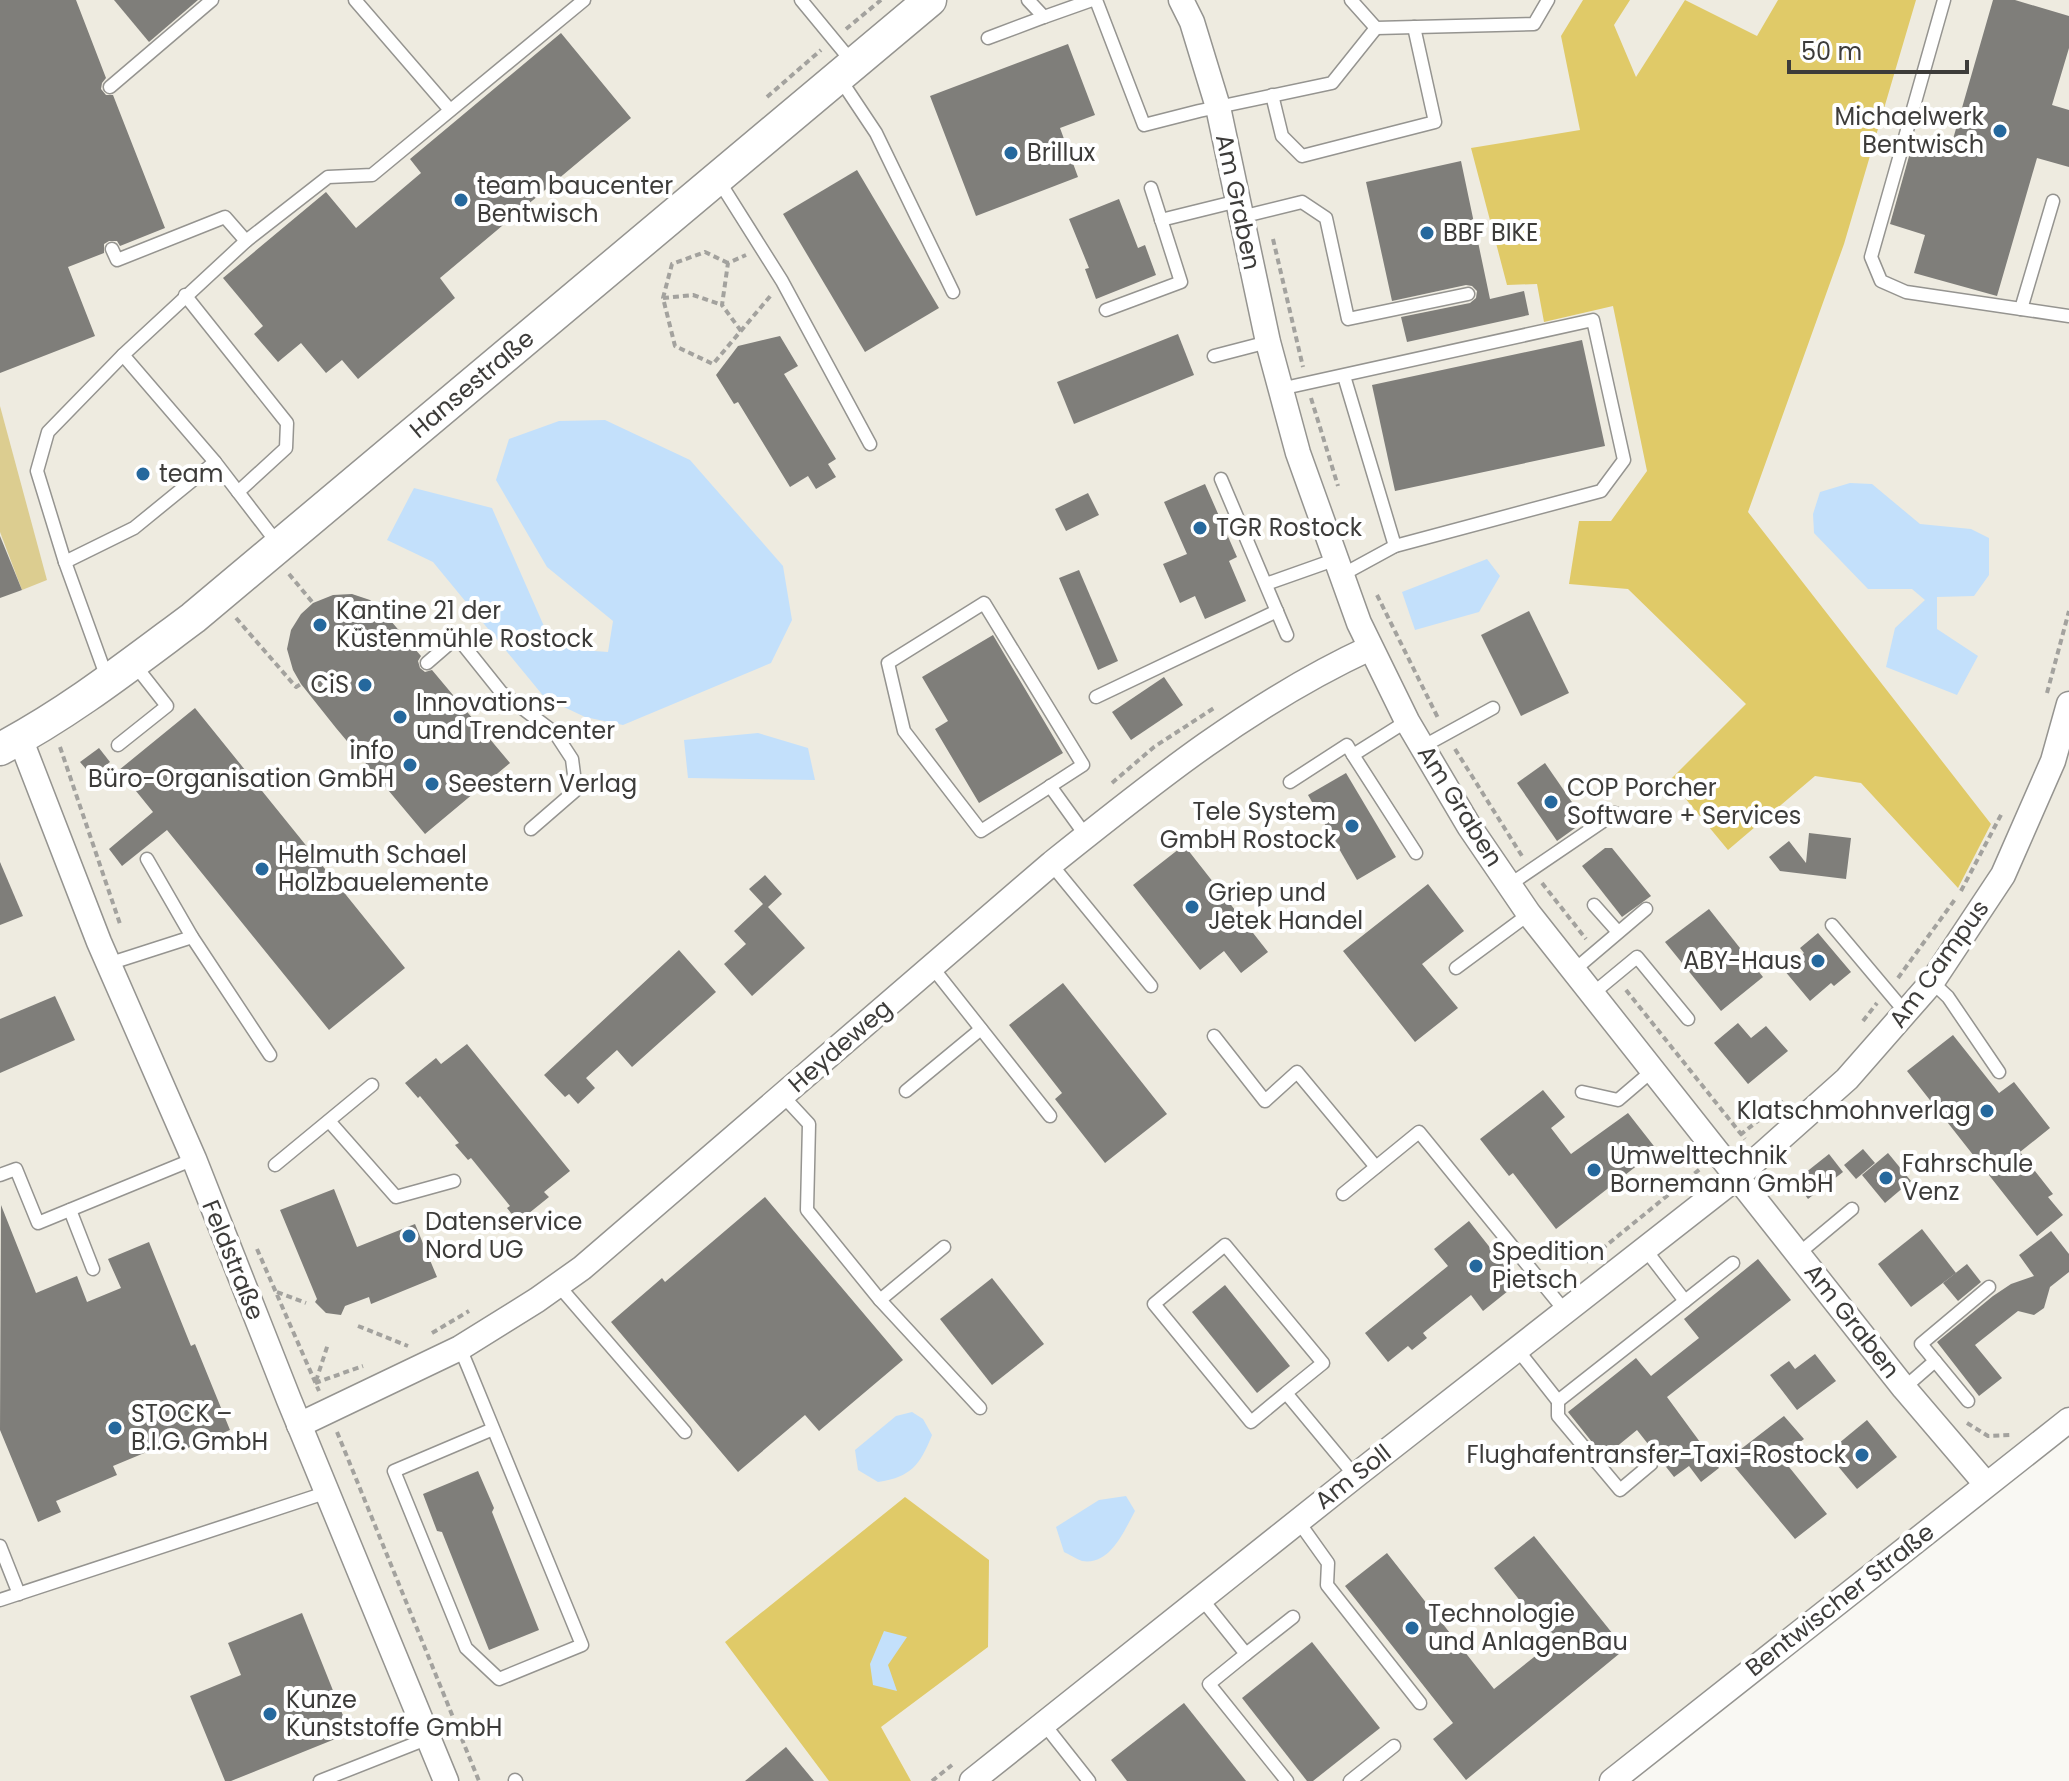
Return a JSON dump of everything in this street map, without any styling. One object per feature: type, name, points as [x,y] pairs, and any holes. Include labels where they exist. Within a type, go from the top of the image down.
[{"type":"street","name":"Hansestraße","points":[[10,743],[284,559],[717,178],[930,0]]},
{"type":"street","name":"Am Graben","points":[[1181,0],[1192,22],[1218,107],[1280,389],[1337,568],[1370,648],[1407,721],[1469,826],[1529,914],[1904,1388],[1986,1484]]},
{"type":"street","name":"Heydeweg","points":[[299,1425],[460,1348],[582,1268],[1086,836],[1202,745],[1370,648]]},
{"type":"street","name":"Am Campus","points":[[1737,1177],[1847,1079],[1932,982],[2003,875],[2061,764],[2069,704]]},
{"type":"street","name":"Feldstraße","points":[[10,743],[194,1159],[299,1425],[446,1781]]},
{"type":"street","name":"Am Soll","points":[[972,1781],[1737,1177]]},
{"type":"street","name":"Bentwischer Straße","points":[[1612,1781],[2069,1420]]},
{"type":"lane","points":[[110,87],[212,0]]},
{"type":"lane","points":[[355,0],[450,110]]},
{"type":"lane","points":[[118,745],[167,706],[120,672],[65,562],[37,471],[48,432],[185,295],[246,241],[328,177],[372,175],[584,0]]},
{"type":"lane","points":[[801,0],[845,70],[953,292]]},
{"type":"lane","points":[[1028,0],[1044,17]]},
{"type":"lane","points":[[988,38],[1094,0],[1144,125],[1332,83],[1376,28]]},
{"type":"lane","points":[[1351,0],[1376,28],[1534,24],[1548,0]]},
{"type":"lane","points":[[1944,0],[1871,257],[1881,281],[1906,292],[2069,316]]},
{"type":"lane","points":[[1272,95],[1282,136],[1302,156],[1435,122],[1414,27]]},
{"type":"lane","points":[[717,178],[762,245],[870,444]]},
{"type":"lane","points":[[1106,310],[1181,282],[1151,188]]},
{"type":"lane","points":[[2021,309],[2053,201]]},
{"type":"lane","points":[[1161,220],[1240,209],[1266,211],[1302,202],[1326,218],[1348,319],[1468,294]]},
{"type":"lane","points":[[112,249],[117,260],[225,217],[246,241]]},
{"type":"lane","points":[[185,295],[287,423],[286,448],[238,492]]},
{"type":"lane","points":[[1266,584],[1365,563],[1395,546],[1601,491],[1624,460],[1593,320],[1280,389]]},
{"type":"lane","points":[[1214,356],[1268,342]]},
{"type":"lane","points":[[123,355],[215,462],[284,559]]},
{"type":"lane","points":[[1344,376],[1395,546]]},
{"type":"lane","points":[[65,562],[134,528],[215,462]]},
{"type":"lane","points":[[1221,479],[1287,635]]},
{"type":"lane","points":[[984,603],[1083,765],[1050,786],[981,831],[904,731],[888,663],[984,603]]},
{"type":"lane","points":[[1096,697],[1277,611]]},
{"type":"lane","points":[[427,663],[457,637],[501,692],[555,733],[572,759],[576,790],[531,829]]},
{"type":"lane","points":[[1422,747],[1493,708]]},
{"type":"lane","points":[[1353,755],[1407,721]]},
{"type":"lane","points":[[1290,782],[1347,745],[1416,853]]},
{"type":"lane","points":[[1050,786],[1086,836]]},
{"type":"lane","points":[[1509,885],[1615,813]]},
{"type":"lane","points":[[147,859],[192,937],[270,1055]]},
{"type":"lane","points":[[1051,864],[1151,986]]},
{"type":"lane","points":[[1594,905],[1618,932]]},
{"type":"lane","points":[[1573,971],[1646,909]]},
{"type":"lane","points":[[1456,968],[1529,914]]},
{"type":"lane","points":[[1832,925],[1906,1013]]},
{"type":"lane","points":[[108,964],[192,937]]},
{"type":"lane","points":[[1591,995],[1637,957],[1688,1019]]},
{"type":"lane","points":[[932,967],[1050,1116]]},
{"type":"lane","points":[[1932,982],[1948,997],[1999,1072]]},
{"type":"lane","points":[[906,1091],[981,1029]]},
{"type":"lane","points":[[1214,1036],[1265,1101],[1297,1072],[1376,1167]]},
{"type":"lane","points":[[1582,1092],[1618,1100],[1652,1071]]},
{"type":"lane","points":[[275,1165],[372,1085]]},
{"type":"lane","points":[[783,1096],[809,1124],[807,1210],[880,1300],[980,1408]]},
{"type":"lane","points":[[329,1121],[396,1197],[454,1181]]},
{"type":"lane","points":[[1343,1194],[1419,1132],[1565,1311]]},
{"type":"lane","points":[[0,1175],[16,1169],[38,1223],[194,1159]]},
{"type":"lane","points":[[1798,1254],[1852,1209]]},
{"type":"lane","points":[[70,1210],[93,1269]]},
{"type":"lane","points":[[1225,1245],[1323,1363],[1286,1393],[1251,1422],[1154,1304],[1225,1245]]},
{"type":"lane","points":[[880,1300],[944,1247]]},
{"type":"lane","points":[[1645,1249],[1685,1301]]},
{"type":"lane","points":[[1558,1401],[1733,1263]]},
{"type":"lane","points":[[558,1285],[685,1432]]},
{"type":"lane","points":[[1968,1401],[1921,1344],[1989,1287]]},
{"type":"lane","points":[[460,1348],[582,1645],[499,1679],[466,1648],[394,1471],[493,1429]]},
{"type":"lane","points":[[1517,1349],[1558,1401],[1558,1416],[1620,1490],[1651,1464]]},
{"type":"lane","points":[[1904,1388],[1935,1361]]},
{"type":"lane","points":[[1286,1393],[1355,1476]]},
{"type":"lane","points":[[0,1600],[328,1492]]},
{"type":"lane","points":[[1298,1521],[1328,1563],[1327,1585],[1420,1703]]},
{"type":"lane","points":[[0,1546],[19,1594]]},
{"type":"lane","points":[[1201,1598],[1246,1654]]},
{"type":"lane","points":[[1287,1781],[1209,1684],[1293,1617]]},
{"type":"lane","points":[[1044,1724],[1089,1781]]},
{"type":"lane","points":[[320,1781],[429,1738]]},
{"type":"lane","points":[[1350,1781],[1394,1746]]},
{"type":"path","points":[[1266,211],[1307,383],[1341,497]]},
{"type":"path","points":[[728,263],[762,245]]},
{"type":"path","points":[[728,263],[705,252],[672,264],[663,298],[675,346],[713,364],[782,281]]},
{"type":"path","points":[[722,305],[728,263]]},
{"type":"path","points":[[663,298],[693,295],[722,305],[741,331]]},
{"type":"path","points":[[284,559],[313,603]]},
{"type":"path","points":[[1365,563],[1383,613],[1445,733],[1532,870],[1596,952]]},
{"type":"path","points":[[2046,696],[2069,611]]},
{"type":"path","points":[[234,616],[296,687],[301,684]]},
{"type":"path","points":[[1861,1024],[1962,890],[2006,804]]},
{"type":"path","points":[[1614,976],[1761,1158]]},
{"type":"path","points":[[1585,1263],[1789,1096]]},
{"type":"path","points":[[277,1292],[306,1303]]},
{"type":"path","points":[[358,1326],[409,1346]]},
{"type":"path","points":[[315,1383],[328,1344]]},
{"type":"path","points":[[1959,1417],[1988,1436],[2007,1437],[2014,1432]]},
{"type":"path","points":[[337,1434],[479,1781]]},
{"type":"path","points":[[932,1781],[957,1762]]},
{"type":"shaded area","points":[[0,0],[2069,0],[2069,1409],[2047,1422],[1596,1781],[0,1781]]},
{"type":"shaded area","points":[[1583,0],[1630,0],[1614,25],[1636,77],[1685,0],[1757,36],[1778,0],[1916,0],[1844,244],[1748,512],[1991,824],[1958,888],[1861,783],[1815,776],[1728,850],[1670,780],[1746,704],[1628,589],[1569,584],[1579,521],[1611,521],[1647,471],[1613,306],[1544,322],[1537,284],[1507,285],[1471,148],[1580,130],[1561,36]]},
{"type":"shaded area","points":[[0,406],[47,580],[22,590],[0,532]]},
{"type":"shaded area","points":[[905,1497],[989,1560],[988,1647],[881,1727],[911,1781],[829,1781],[725,1642]]},
{"type":"water","points":[[605,420],[690,460],[783,566],[792,620],[771,663],[623,725],[585,717],[545,698],[433,562],[387,540],[414,488],[492,508],[547,633],[581,650],[608,652],[613,621],[547,567],[496,480],[509,439],[559,421]]},
{"type":"water","points":[[1850,483],[1872,484],[1920,524],[1971,529],[1989,538],[1989,575],[1974,596],[1937,597],[1937,629],[1978,656],[1957,695],[1886,667],[1895,628],[1925,600],[1912,589],[1868,589],[1814,533],[1813,514],[1820,492]]},
{"type":"water","points":[[1487,559],[1500,576],[1479,612],[1415,630],[1402,592]]},
{"type":"water","points":[[758,733],[808,748],[815,780],[688,778],[684,740]]},
{"type":"water","points":[[912,1412],[923,1419],[932,1435],[913,1468],[899,1477],[878,1482],[858,1470],[855,1450],[896,1416]]},
{"type":"water","points":[[1126,1496],[1135,1511],[1108,1553],[1092,1561],[1082,1561],[1064,1552],[1056,1527],[1099,1500]]},
{"type":"water","points":[[884,1631],[907,1637],[888,1665],[897,1691],[873,1685],[870,1664]]},
{"type":"building","points":[[0,0],[76,0],[106,78],[101,89],[106,95],[113,95],[165,228],[120,246],[117,241],[109,241],[104,244],[104,253],[68,267],[95,336],[0,373]]},
{"type":"building","points":[[114,0],[198,0],[149,42]]},
{"type":"building","name":"Michaelwerk Bentwisch","points":[[1993,0],[2015,0],[2069,16],[2069,48],[2052,105],[2069,110],[2069,167],[2037,158],[1997,296],[1914,273],[1925,235],[1890,224],[1915,135],[1951,146]]},
{"type":"building","name":"team baucenter Bentwisch","points":[[561,33],[631,118],[440,278],[455,298],[358,379],[342,360],[326,373],[301,343],[278,362],[254,334],[263,326],[223,278],[326,192],[356,228],[421,173],[410,159]]},
{"type":"building","name":"Brillux","points":[[1068,44],[1095,115],[1060,128],[1078,177],[976,216],[930,96]]},
{"type":"building","name":"BBF BIKE","points":[[1461,161],[1490,299],[1524,291],[1529,315],[1407,342],[1401,317],[1470,303],[1476,298],[1477,291],[1466,285],[1392,301],[1366,182]]},
{"type":"building","points":[[857,170],[939,308],[865,352],[783,214]]},
{"type":"building","points":[[1119,199],[1138,248],[1145,245],[1156,275],[1096,299],[1085,269],[1089,268],[1069,219]]},
{"type":"building","points":[[1178,334],[1194,375],[1074,424],[1057,382]]},
{"type":"building","points":[[780,336],[798,366],[784,374],[836,459],[828,464],[836,477],[816,489],[808,476],[790,487],[738,402],[734,404],[716,375],[738,346]]},
{"type":"building","points":[[1582,340],[1605,446],[1395,491],[1372,385]]},
{"type":"building","name":"TGR Rostock","points":[[1205,484],[1237,557],[1229,561],[1246,601],[1205,619],[1195,596],[1180,603],[1163,564],[1187,554],[1164,502]]},
{"type":"building","points":[[1088,493],[1099,515],[1066,531],[1055,509]]},
{"type":"building","points":[[0,536],[22,590],[0,598]]},
{"type":"building","points":[[1079,570],[1118,661],[1098,670],[1059,578]]},
{"type":"building","name":"Innovations- und Trendcenter","points":[[352,594],[370,600],[384,613],[421,656],[418,661],[420,668],[425,672],[432,670],[510,763],[425,834],[336,728],[293,670],[287,649],[291,630],[301,614],[313,603],[333,595]]},
{"type":"building","points":[[1529,611],[1569,693],[1521,716],[1481,635]]},
{"type":"building","points":[[993,635],[1063,753],[979,803],[935,729],[948,721],[922,677]]},
{"type":"building","points":[[1164,677],[1183,705],[1131,740],[1112,712]]},
{"type":"building","name":"Helmuth Schael Holzbauelemente","points":[[195,708],[405,968],[329,1030],[167,830],[122,866],[109,849],[153,812],[119,770]]},
{"type":"building","points":[[99,748],[110,762],[92,776],[80,762]]},
{"type":"building","name":"COP Porcher Software + Services","points":[[1545,763],[1585,821],[1557,841],[1517,783]]},
{"type":"building","name":"Tele System GmbH Rostock","points":[[1346,773],[1396,857],[1357,880],[1308,795]]},
{"type":"building","points":[[1809,833],[1851,838],[1846,879],[1780,871],[1769,857],[1789,841],[1806,863]]},
{"type":"building","name":"Griep und Jetek Handel","points":[[1184,845],[1268,952],[1241,973],[1224,951],[1200,970],[1133,885]]},
{"type":"building","points":[[1605,848],[1612,848],[1651,896],[1622,917],[1582,866]]},
{"type":"building","points":[[0,862],[23,916],[0,925]]},
{"type":"building","points":[[765,875],[782,894],[768,907],[805,948],[752,996],[724,964],[746,944],[734,931],[763,904],[749,889]]},
{"type":"building","points":[[1428,884],[1464,931],[1422,964],[1458,1008],[1415,1042],[1343,951]]},
{"type":"building","points":[[1709,909],[1763,977],[1721,1011],[1665,942]]},
{"type":"building","name":"ABY-Haus","points":[[1818,933],[1851,972],[1834,986],[1831,983],[1810,1001],[1784,970],[1804,953],[1800,948]]},
{"type":"building","points":[[679,950],[716,992],[632,1067],[617,1050],[586,1078],[595,1088],[578,1104],[569,1094],[565,1097],[544,1075]]},
{"type":"building","points":[[1063,983],[1167,1114],[1105,1163],[1055,1099],[1062,1093],[1009,1025]]},
{"type":"building","points":[[55,996],[75,1040],[0,1073],[0,1019]]},
{"type":"building","points":[[1738,1023],[1751,1038],[1766,1026],[1788,1051],[1748,1084],[1714,1043]]},
{"type":"building","name":"Klatschmohnverlag","points":[[1953,1035],[1999,1093],[2014,1082],[2050,1128],[2020,1152],[2053,1194],[2048,1197],[2063,1215],[2037,1236],[1907,1071]]},
{"type":"building","points":[[467,1044],[570,1171],[544,1192],[549,1197],[518,1222],[507,1208],[510,1206],[471,1158],[468,1160],[455,1145],[459,1143],[420,1096],[418,1098],[405,1083],[436,1058],[441,1064]]},
{"type":"building","points":[[1543,1090],[1565,1117],[1551,1128],[1571,1154],[1628,1113],[1657,1150],[1556,1229],[1513,1173],[1509,1176],[1480,1139]]},
{"type":"building","points":[[1863,1149],[1875,1163],[1856,1179],[1844,1165]]},
{"type":"building","name":"Fahrschule Venz","points":[[1888,1153],[1911,1181],[1885,1203],[1862,1175]]},
{"type":"building","points":[[1829,1154],[1843,1172],[1808,1199],[1795,1181]]},
{"type":"building","points":[[334,1189],[357,1247],[415,1224],[437,1277],[371,1304],[369,1297],[345,1306],[341,1315],[326,1313],[315,1302],[317,1299],[280,1210]]},
{"type":"building","points":[[765,1197],[903,1360],[819,1431],[805,1415],[738,1472],[611,1322],[662,1278],[665,1282]]},
{"type":"building","points":[[1,1205],[36,1293],[77,1276],[87,1302],[121,1288],[108,1259],[149,1242],[191,1346],[195,1344],[230,1430],[183,1450],[178,1439],[113,1466],[117,1475],[56,1501],[61,1512],[38,1522],[0,1430]]},
{"type":"building","points":[[1469,1221],[1518,1283],[1483,1311],[1471,1295],[1423,1333],[1427,1338],[1412,1350],[1408,1346],[1388,1362],[1365,1333],[1448,1266],[1434,1249]]},
{"type":"building","points":[[1922,1229],[1956,1273],[1911,1307],[1878,1264]]},
{"type":"building","points":[[2051,1231],[2069,1254],[2069,1272],[2050,1287],[2044,1308],[2034,1315],[2018,1311],[1975,1345],[2002,1378],[1979,1396],[1937,1342],[1993,1296],[2011,1284],[2034,1276],[2019,1255]]},
{"type":"building","points":[[1758,1259],[1791,1300],[1667,1397],[1719,1468],[1701,1482],[1689,1466],[1674,1477],[1637,1430],[1604,1457],[1568,1412],[1636,1358],[1651,1376],[1699,1338],[1684,1319]]},
{"type":"building","points":[[1967,1264],[1981,1282],[1958,1301],[1943,1283]]},
{"type":"building","points":[[992,1278],[1044,1344],[992,1385],[940,1319]]},
{"type":"building","points":[[1225,1285],[1290,1366],[1257,1393],[1192,1312]]},
{"type":"building","points":[[1815,1354],[1836,1381],[1797,1410],[1770,1375],[1789,1361],[1795,1369]]},
{"type":"building","points":[[1784,1416],[1804,1439],[1781,1457],[1827,1514],[1795,1539],[1728,1459]]},
{"type":"building","name":"Flughafentransfer-Taxi-Rostock","points":[[1867,1420],[1897,1457],[1857,1489],[1827,1453]]},
{"type":"building","points":[[478,1471],[539,1630],[489,1650],[442,1532],[437,1531],[423,1494]]},
{"type":"building","points":[[1534,1536],[1625,1649],[1466,1780],[1433,1739],[1453,1723],[1345,1586],[1387,1553],[1494,1689],[1553,1642],[1494,1568]]},
{"type":"building","name":"Kunze Kunststoffe GmbH","points":[[302,1613],[350,1733],[225,1781],[190,1696],[241,1675],[228,1643]]},
{"type":"building","points":[[1312,1642],[1380,1728],[1313,1781],[1307,1781],[1242,1698]]},
{"type":"building","points":[[1184,1703],[1246,1781],[1127,1781],[1111,1760]]},
{"type":"building","points":[[786,1747],[814,1781],[745,1781]]},
{"type":"place","name":"Michaelwerk Bentwisch","points":[[2000,131]]},
{"type":"place","name":"Brillux","points":[[1011,153]]},
{"type":"place","name":"team baucenter Bentwisch","points":[[461,200]]},
{"type":"place","name":"BBF BIKE","points":[[1427,233]]},
{"type":"place","name":"team","points":[[143,474]]},
{"type":"place","name":"TGR Rostock","points":[[1200,528]]},
{"type":"place","name":"Kantine 21 der Küstenmühle Rostock","points":[[320,625]]},
{"type":"place","name":"CiS","points":[[365,685]]},
{"type":"place","name":"Innovations- und Trendcenter","points":[[400,717]]},
{"type":"place","name":"info Büro-Organisation GmbH","points":[[410,765]]},
{"type":"place","name":"Seestern Verlag","points":[[432,784]]},
{"type":"place","name":"COP Porcher Software + Services","points":[[1551,802]]},
{"type":"place","name":"Tele System GmbH Rostock","points":[[1352,826]]},
{"type":"place","name":"Helmuth Schael Holzbauelemente","points":[[262,869]]},
{"type":"place","name":"Griep und Jetek Handel","points":[[1192,907]]},
{"type":"place","name":"ABY-Haus","points":[[1818,961]]},
{"type":"place","name":"Klatschmohnverlag","points":[[1987,1111]]},
{"type":"place","name":"Umwelttechnik Bornemann GmbH","points":[[1594,1170]]},
{"type":"place","name":"Fahrschule Venz","points":[[1886,1178]]},
{"type":"place","name":"Datenservice Nord UG","points":[[409,1236]]},
{"type":"place","name":"Spedition Pietsch","points":[[1476,1266]]},
{"type":"place","name":"STOCK – B.I.G. GmbH","points":[[115,1428]]},
{"type":"place","name":"Flughafentransfer-Taxi-Rostock","points":[[1862,1455]]},
{"type":"place","name":"Technologie und AnlagenBau","points":[[1412,1628]]},
{"type":"place","name":"Kunze Kunststoffe GmbH","points":[[270,1714]]}]
